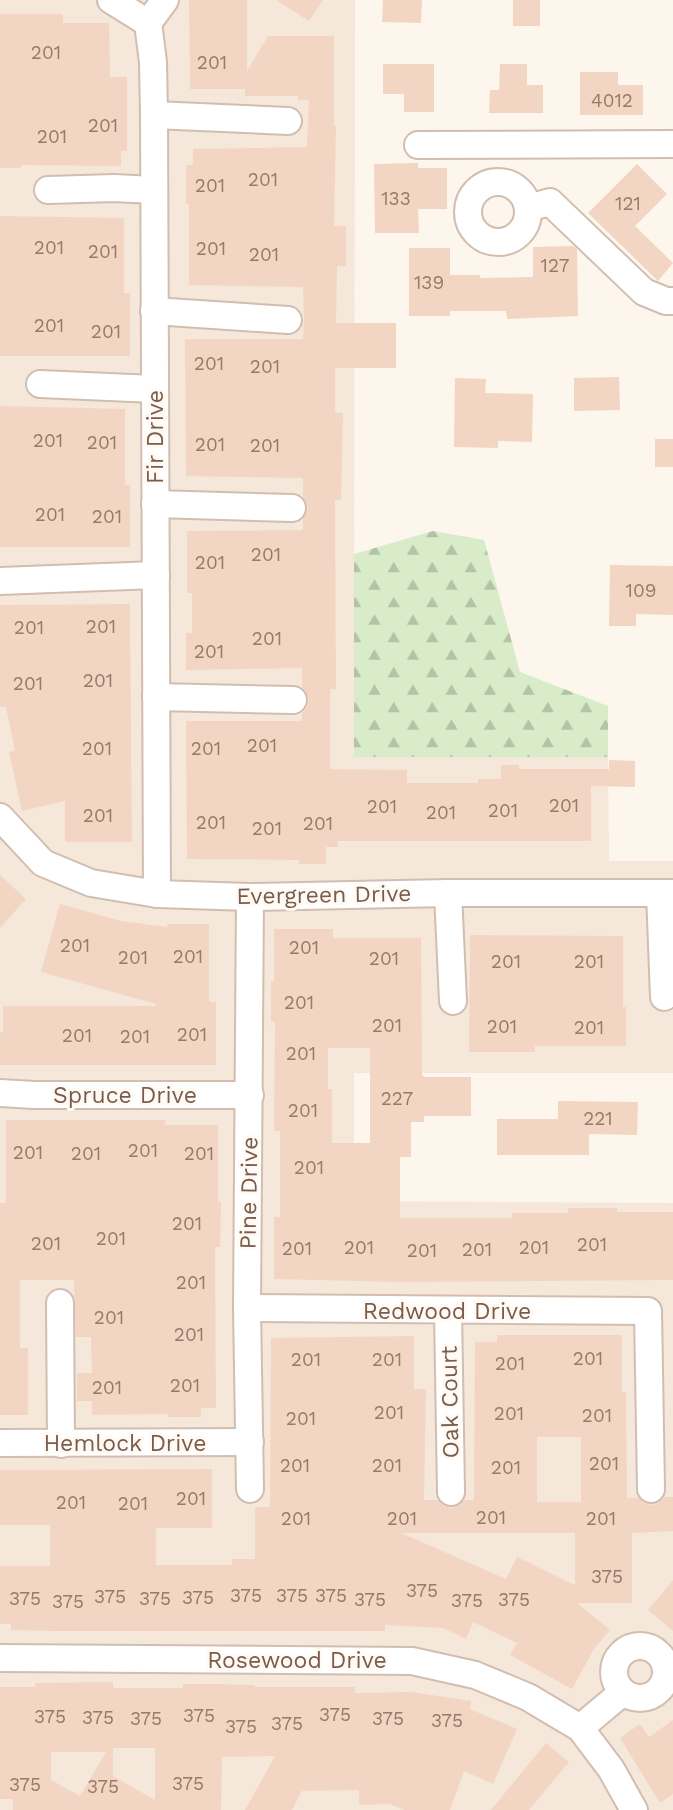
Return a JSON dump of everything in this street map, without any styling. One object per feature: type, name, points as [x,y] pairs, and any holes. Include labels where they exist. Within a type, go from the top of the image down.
[{"type":"street","points":[[111,0],[148,23],[165,0]]},
{"type":"street","name":"Fir Drive","points":[[148,23],[153,62],[154,115],[157,894]]},
{"type":"street","points":[[154,115],[288,121]]},
{"type":"street","points":[[418,145],[673,144]]},
{"type":"street","points":[[48,190],[154,190]]},
{"type":"street","points":[[528,208],[550,202],[644,292],[666,302],[673,301]]},
{"type":"street","points":[[155,311],[288,320]]},
{"type":"street","points":[[40,384],[155,389]]},
{"type":"street","points":[[155,504],[292,509]]},
{"type":"street","points":[[0,581],[156,575]]},
{"type":"street","points":[[156,697],[293,700]]},
{"type":"street","name":"Evergreen Drive","points":[[0,817],[43,863],[91,883],[157,894],[250,897],[448,893],[667,893]]},
{"type":"street","points":[[448,893],[453,1001]]},
{"type":"street","points":[[664,997],[667,893]]},
{"type":"street","name":"Pine Drive","points":[[250,897],[247,1308],[250,1489]]},
{"type":"street","name":"Spruce Drive","points":[[0,1093],[250,1096]]},
{"type":"street","points":[[60,1303],[61,1444]]},
{"type":"street","name":"Redwood Drive","points":[[247,1308],[648,1311],[651,1489]]},
{"type":"street","name":"Oak Court","points":[[448,1311],[451,1492]]},
{"type":"street","name":"Hemlock Drive","points":[[0,1444],[250,1443]]},
{"type":"street","name":"Rosewood Drive","points":[[0,1658],[412,1661],[475,1675],[528,1698],[580,1728]]},
{"type":"street","points":[[623,1692],[580,1728],[611,1769],[634,1810]]},
{"type":"shaded area","points":[[0,0],[355,0],[354,757],[608,757],[609,861],[673,861],[673,1073],[354,1073],[354,1201],[673,1203],[673,1810],[0,1810]]},
{"type":"green space","points":[[433,531],[484,540],[520,672],[608,706],[608,757],[354,757],[354,554]]},
{"type":"building","points":[[189,0],[247,0],[247,71],[268,36],[334,36],[334,226],[346,226],[346,266],[337,266],[336,323],[396,323],[396,368],[335,368],[335,413],[343,413],[341,500],[335,500],[336,689],[330,689],[330,769],[407,770],[407,783],[478,783],[478,779],[501,779],[501,765],[519,765],[519,769],[609,769],[609,760],[635,761],[635,787],[591,786],[591,841],[338,841],[338,847],[326,847],[326,864],[299,864],[299,860],[187,859],[186,721],[302,721],[302,713],[309,700],[302,687],[302,668],[186,670],[186,633],[192,633],[192,593],[187,593],[187,531],[303,530],[303,519],[308,508],[303,497],[303,478],[186,476],[185,339],[303,339],[304,320],[303,287],[189,285],[186,165],[193,165],[193,149],[307,147],[309,100],[298,100],[298,96],[245,96],[245,89],[190,89]]},
{"type":"building","points":[[276,0],[323,0],[309,21]]},
{"type":"building","points":[[383,0],[422,0],[421,23],[382,22]]},
{"type":"building","points":[[513,0],[540,0],[540,26],[513,26]]},
{"type":"building","points":[[0,14],[63,14],[63,23],[109,23],[110,77],[127,77],[127,151],[121,151],[121,166],[21,165],[21,168],[0,168]]},
{"type":"building","points":[[383,64],[434,64],[434,112],[404,112],[404,94],[383,94]]},
{"type":"building","points":[[500,64],[527,64],[527,85],[543,85],[543,113],[489,113],[490,90],[499,90]]},
{"type":"building","points":[[580,72],[618,72],[618,85],[643,85],[643,115],[580,115]]},
{"type":"building","points":[[418,163],[418,168],[447,168],[447,209],[418,209],[419,233],[375,233],[374,164]]},
{"type":"building","points":[[637,164],[667,194],[635,226],[673,263],[658,281],[588,213]]},
{"type":"building","points":[[0,216],[124,218],[124,293],[130,293],[130,356],[0,356]]},
{"type":"building","points":[[573,246],[577,249],[578,316],[507,319],[506,311],[450,311],[450,316],[409,316],[409,248],[450,248],[450,275],[480,275],[480,278],[533,277],[533,247]]},
{"type":"building","points":[[619,377],[620,410],[574,411],[574,378]]},
{"type":"building","points":[[455,378],[486,379],[485,393],[533,394],[532,442],[498,441],[498,448],[454,447]]},
{"type":"building","points":[[0,406],[125,409],[125,485],[130,485],[130,547],[0,547]]},
{"type":"building","points":[[655,439],[673,439],[673,467],[655,467]]},
{"type":"building","points":[[610,565],[673,566],[673,615],[636,614],[636,626],[609,626]]},
{"type":"building","points":[[130,604],[132,842],[65,842],[65,801],[22,811],[9,752],[15,751],[6,707],[0,707],[0,605]]},
{"type":"building","points":[[0,875],[26,899],[0,928]]},
{"type":"building","points":[[60,904],[121,921],[167,927],[167,924],[209,924],[209,1002],[216,1002],[216,1065],[0,1065],[3,1006],[156,1004],[41,972]]},
{"type":"building","points":[[274,929],[333,929],[333,938],[421,938],[422,1074],[424,1077],[471,1077],[471,1116],[424,1116],[424,1122],[411,1122],[411,1157],[400,1157],[400,1218],[512,1218],[512,1213],[568,1213],[568,1208],[617,1208],[617,1212],[673,1212],[673,1280],[399,1282],[274,1279],[274,1217],[280,1217],[280,1131],[274,1131],[275,1022],[271,1022],[271,981],[274,981]],"holes":[[[328,1048],[370,1048],[370,1143],[332,1143],[332,1089],[328,1089]]]},
{"type":"building","points":[[470,935],[623,936],[626,1046],[535,1046],[535,1052],[469,1052]]},
{"type":"building","points":[[558,1101],[638,1102],[637,1135],[589,1134],[589,1155],[497,1155],[497,1119],[558,1119]]},
{"type":"building","points":[[6,1120],[165,1120],[165,1125],[218,1125],[218,1202],[221,1202],[220,1247],[215,1247],[216,1408],[201,1408],[201,1417],[168,1417],[168,1414],[92,1415],[92,1401],[77,1401],[77,1373],[92,1373],[91,1337],[76,1337],[74,1280],[20,1280],[20,1348],[28,1348],[28,1415],[0,1415],[0,1203],[6,1203]]},
{"type":"building","points":[[497,1335],[622,1335],[622,1392],[626,1392],[627,1498],[638,1498],[651,1505],[664,1497],[673,1497],[673,1531],[632,1533],[632,1603],[577,1603],[610,1630],[594,1649],[572,1689],[510,1655],[517,1643],[473,1622],[466,1639],[443,1628],[385,1625],[385,1631],[53,1631],[11,1630],[11,1624],[0,1624],[0,1566],[50,1566],[50,1525],[0,1525],[0,1470],[212,1469],[212,1528],[156,1528],[156,1565],[232,1565],[232,1559],[255,1559],[255,1507],[270,1507],[271,1338],[414,1336],[414,1389],[426,1389],[424,1500],[438,1500],[444,1506],[452,1508],[464,1500],[474,1500],[475,1342],[497,1342]],"holes":[[[537,1437],[581,1437],[581,1502],[537,1502]],[[401,1533],[575,1533],[575,1585],[517,1557],[506,1579]]]},
{"type":"building","points":[[673,1580],[673,1631],[648,1610]]},
{"type":"building","points":[[113,1682],[113,1688],[183,1688],[183,1684],[355,1687],[355,1693],[411,1692],[471,1701],[470,1709],[517,1729],[493,1784],[464,1771],[450,1810],[405,1810],[389,1804],[359,1805],[359,1790],[302,1791],[292,1810],[245,1810],[275,1756],[222,1757],[221,1810],[13,1810],[13,1799],[0,1799],[0,1687],[35,1687],[35,1683]],"holes":[[[113,1748],[155,1748],[155,1800],[113,1776]],[[51,1752],[106,1752],[80,1796],[51,1780]]]},
{"type":"building","points":[[673,1720],[673,1794],[660,1803],[620,1738],[640,1724],[649,1737]]},
{"type":"building","points":[[546,1743],[569,1762],[529,1810],[491,1810]]}]
